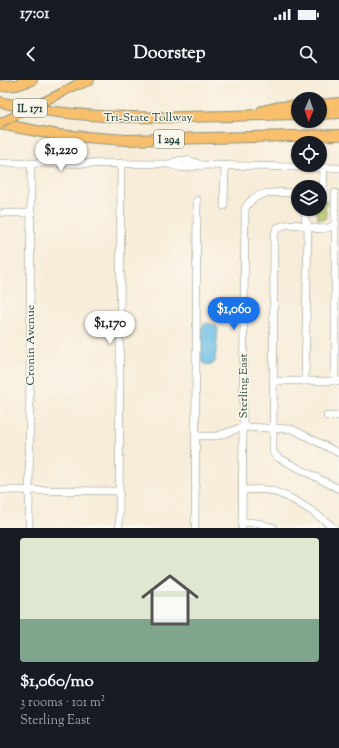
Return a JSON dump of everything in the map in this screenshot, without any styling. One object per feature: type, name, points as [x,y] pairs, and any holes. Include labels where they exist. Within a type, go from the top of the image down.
[{"type":"highway","points":[[0,86],[16,85],[32,80]]},
{"type":"highway","name":"Tri-State Tollway","points":[[0,102],[45,111],[126,118],[291,114]]},
{"type":"highway","points":[[327,104],[339,103]]},
{"type":"highway","points":[[240,116],[279,107],[291,106]]},
{"type":"highway","points":[[327,114],[339,113]]},
{"type":"highway","name":"Tri-State Tollway","points":[[0,124],[58,134],[126,140],[339,135]]},
{"type":"main road","name":"IL 171","points":[[0,124],[84,81]]},
{"type":"street","points":[[0,163],[122,163],[170,164],[176,167],[192,167],[201,165],[291,167]]},
{"type":"street","name":"Cronin Avenue","points":[[28,528],[31,163]]},
{"type":"street","points":[[119,528],[122,163]]},
{"type":"street","points":[[224,206],[225,165]]},
{"type":"street","points":[[327,168],[339,168]]},
{"type":"street","name":"Sterling East","points":[[242,525],[245,209],[252,198],[262,193],[291,193]]},
{"type":"street","points":[[273,381],[337,381],[337,193]]},
{"type":"street","points":[[195,528],[197,200]]},
{"type":"street","points":[[3,213],[31,213]]},
{"type":"street","points":[[305,216],[308,226],[305,381]]},
{"type":"street","points":[[338,224],[327,230],[319,230],[308,226],[285,224],[277,228],[274,236],[273,381],[274,452],[277,457],[339,489]]},
{"type":"street","points":[[327,416],[339,416]]},
{"type":"street","points":[[196,436],[217,436],[243,427],[292,429],[339,453]]},
{"type":"street","points":[[0,490],[119,490]]},
{"type":"street","points":[[243,490],[265,490],[274,492],[316,514],[334,528]]},
{"type":"street","points":[[242,525],[259,523],[274,528]]},
{"type":"green space","points":[[317,216],[326,216],[325,219],[318,219]]},
{"type":"water","points":[[208,323],[216,326],[218,329],[215,362],[212,365],[205,364],[201,360],[202,328],[203,325]]}]
